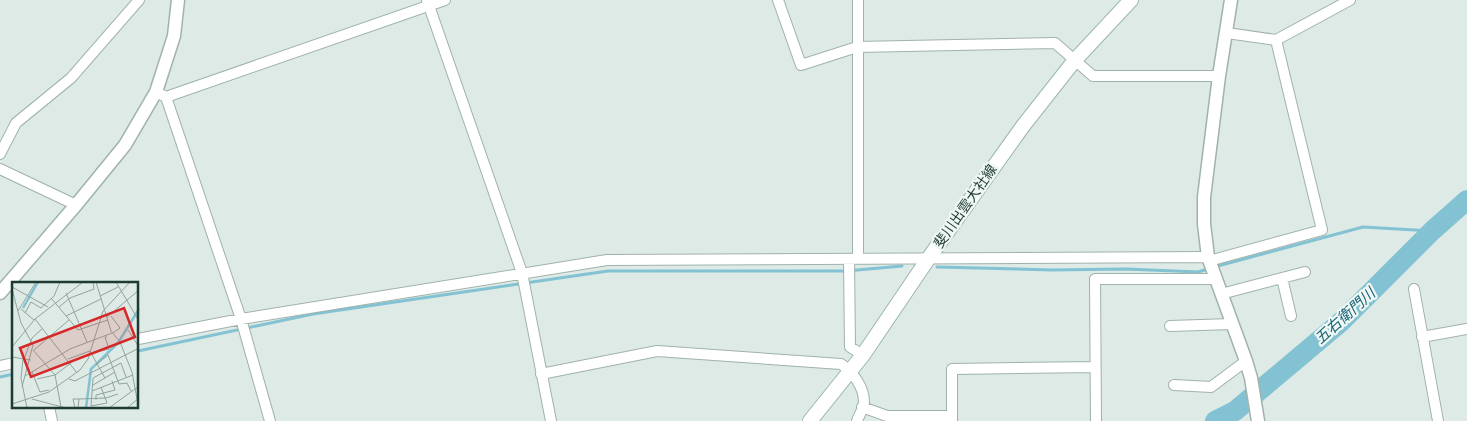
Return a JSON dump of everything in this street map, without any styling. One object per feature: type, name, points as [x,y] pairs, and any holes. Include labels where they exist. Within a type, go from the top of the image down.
[{"type":"main road","name":"斐川出雲大社線","points":[[810,421],[863,355],[1022,126],[1075,60],[1131,0]]},
{"type":"street","points":[[0,154],[16,123],[71,78],[139,0]]},
{"type":"street","points":[[0,293],[125,145],[161,94],[174,36],[178,0]]},
{"type":"street","points":[[161,94],[428,3],[445,0]]},
{"type":"street","points":[[778,0],[801,65],[858,47],[1055,43],[1093,76],[1219,76]]},
{"type":"street","points":[[858,0],[850,347],[863,355]]},
{"type":"street","points":[[1231,0],[1219,76],[1204,197],[1204,224],[1209,259],[1246,361],[1258,415]]},
{"type":"street","points":[[1226,33],[1276,40],[1350,0]]},
{"type":"street","points":[[428,3],[522,274],[551,421]]},
{"type":"street","points":[[139,339],[241,319],[607,260],[1209,259],[1322,230],[1276,40]]},
{"type":"street","points":[[161,94],[241,319],[270,421]]},
{"type":"street","points":[[0,169],[76,205]]},
{"type":"street","points":[[1221,294],[1305,272]]},
{"type":"street","points":[[1282,278],[1291,316]]},
{"type":"street","points":[[1096,421],[1095,279],[1215,279]]},
{"type":"street","points":[[1414,289],[1438,421]]},
{"type":"street","points":[[1170,326],[1232,324]]},
{"type":"street","points":[[1422,337],[1467,328]]},
{"type":"street","points":[[541,374],[657,351],[841,364],[850,370],[862,389],[864,403],[858,421]]},
{"type":"street","points":[[1174,385],[1211,387],[1246,361]]},
{"type":"street","points":[[862,407],[887,416],[952,418],[952,369],[1095,366]]},
{"type":"street","points":[[49,408],[52,421]]},
{"type":"waterway","name":"五右衛門川","points":[[1215,421],[1235,411],[1342,321],[1432,231],[1467,200]]},
{"type":"waterway","points":[[1214,267],[1363,227],[1432,231]]},
{"type":"waterway","points":[[139,351],[313,314],[608,271],[846,271],[902,266]]},
{"type":"waterway","points":[[937,267],[1052,270],[1126,269],[1198,272],[1208,269]]},
{"type":"waterway","points":[[0,377],[12,374]]}]
